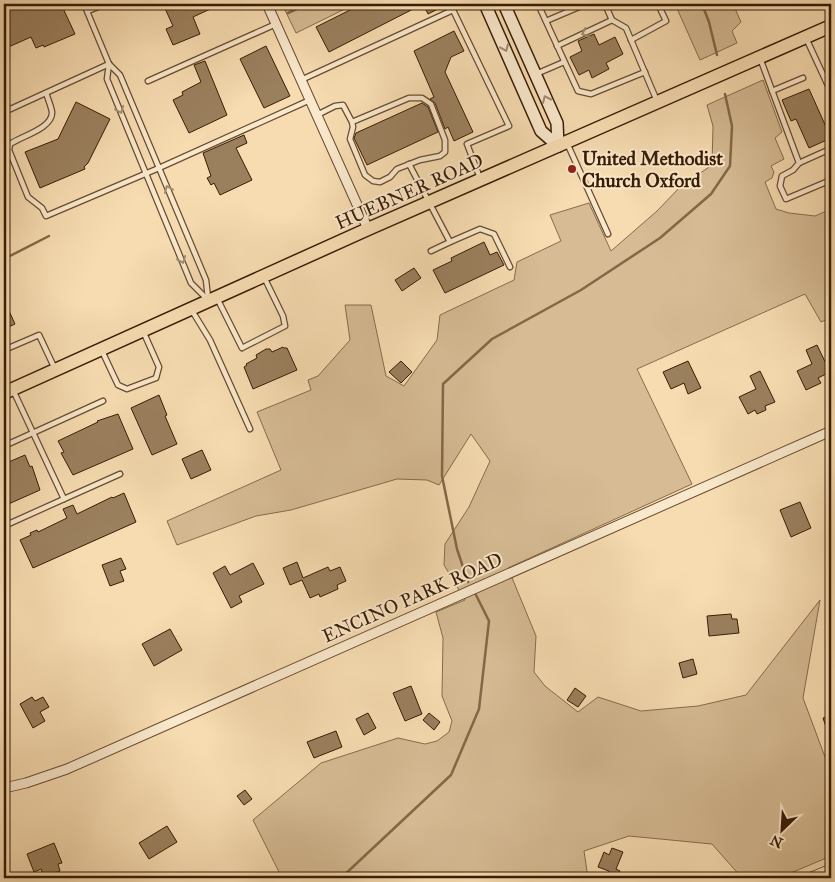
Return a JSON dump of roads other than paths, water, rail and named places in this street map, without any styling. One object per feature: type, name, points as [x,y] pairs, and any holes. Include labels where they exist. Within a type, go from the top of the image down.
[{"type":"main road","name":"HUEBNER ROAD","points":[[8,391],[368,228],[831,26]]},
{"type":"street","points":[[267,4],[368,228]]},
{"type":"street","points":[[485,4],[540,131],[562,144]]},
{"type":"street","points":[[504,4],[557,123],[562,144]]},
{"type":"street","name":"ENCINO PARK ROAD","points":[[4,788],[26,783],[66,769],[831,431]]},
{"type":"street","points":[[809,878],[831,869]]},
{"type":"lane","points":[[84,4],[109,64],[120,75],[212,298],[242,348],[285,326],[283,316],[263,276]]},
{"type":"lane","points":[[88,11],[105,4]]},
{"type":"lane","points":[[450,4],[508,126],[467,144],[481,180]]},
{"type":"lane","points":[[538,4],[578,91],[591,94],[645,72]]},
{"type":"lane","points":[[546,21],[586,4]]},
{"type":"lane","points":[[605,4],[612,20],[626,28],[658,102]]},
{"type":"lane","points":[[631,40],[666,21],[658,4]]},
{"type":"lane","points":[[301,80],[453,10]]},
{"type":"lane","points":[[557,46],[612,20]]},
{"type":"lane","points":[[148,81],[276,24]]},
{"type":"lane","points":[[806,37],[829,81],[831,92]]},
{"type":"lane","points":[[760,57],[799,162]]},
{"type":"lane","points":[[535,74],[564,62]]},
{"type":"lane","points":[[4,112],[109,64]]},
{"type":"lane","points":[[109,64],[107,79],[191,283],[212,298]]},
{"type":"lane","points":[[772,91],[803,78]]},
{"type":"lane","points":[[46,93],[52,114],[49,122],[43,128],[10,144],[9,150],[28,197],[42,208],[46,216],[159,168],[310,100]]},
{"type":"lane","points":[[317,115],[343,104],[353,126],[350,139],[365,175],[373,181],[380,182],[409,164],[440,156],[445,152],[445,140],[431,104],[422,98],[409,98],[352,122]]},
{"type":"lane","points":[[562,144],[608,234]]},
{"type":"lane","points":[[831,151],[828,150],[799,162],[793,170],[782,176],[780,186],[786,199],[831,180]]},
{"type":"lane","points":[[409,164],[450,242]]},
{"type":"lane","points":[[432,251],[480,229],[494,234],[510,267]]},
{"type":"lane","points":[[190,308],[210,340],[250,429]]},
{"type":"lane","points":[[101,348],[118,385],[127,389],[156,378],[159,367],[143,329]]},
{"type":"lane","points":[[4,350],[39,335],[56,369]]},
{"type":"lane","points":[[8,391],[34,432],[64,499]]},
{"type":"lane","points":[[4,446],[103,401]]},
{"type":"lane","points":[[4,526],[120,474]]},
{"type":"waterway","points":[[288,13],[307,4]]},
{"type":"waterway","points":[[702,4],[709,22],[717,55]]},
{"type":"waterway","points":[[468,582],[457,549],[442,476],[443,384],[492,339],[581,290],[660,238],[711,194],[730,166],[732,126],[725,94]]},
{"type":"waterway","points":[[4,259],[49,236]]},
{"type":"waterway","points":[[341,878],[451,775],[479,709],[489,621],[475,593]]},
{"type":"place","name":"United Methodist Church Oxford","points":[[572,169]]}]
